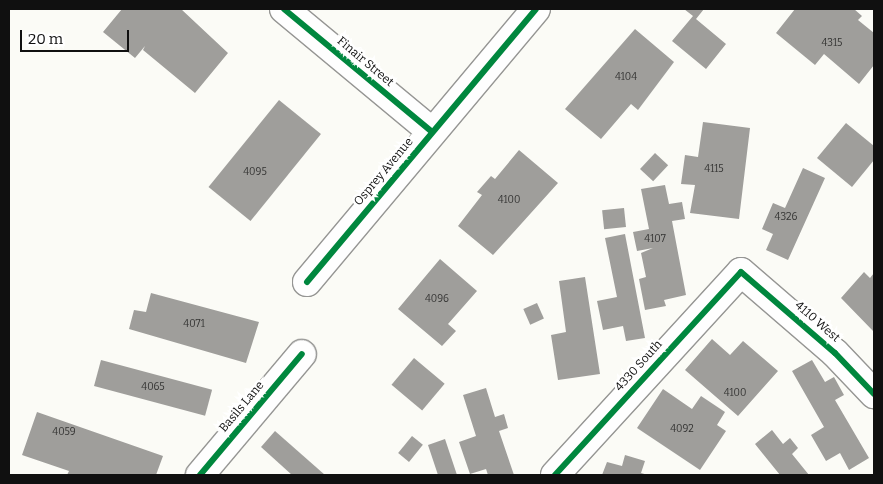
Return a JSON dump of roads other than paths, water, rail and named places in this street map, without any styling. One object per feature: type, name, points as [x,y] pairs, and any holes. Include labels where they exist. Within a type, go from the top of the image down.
[{"type":"street","name":"Finair Street","points":[[284,9],[432,132]]},
{"type":"street","name":"Osprey Avenue","points":[[306,282],[536,9]]},
{"type":"street","name":"4110 West","points":[[741,272],[834,352],[874,394]]},
{"type":"street","name":"4330 South","points":[[555,475],[741,272]]},
{"type":"street","name":"Basils Lane","points":[[200,475],[302,354]]}]
